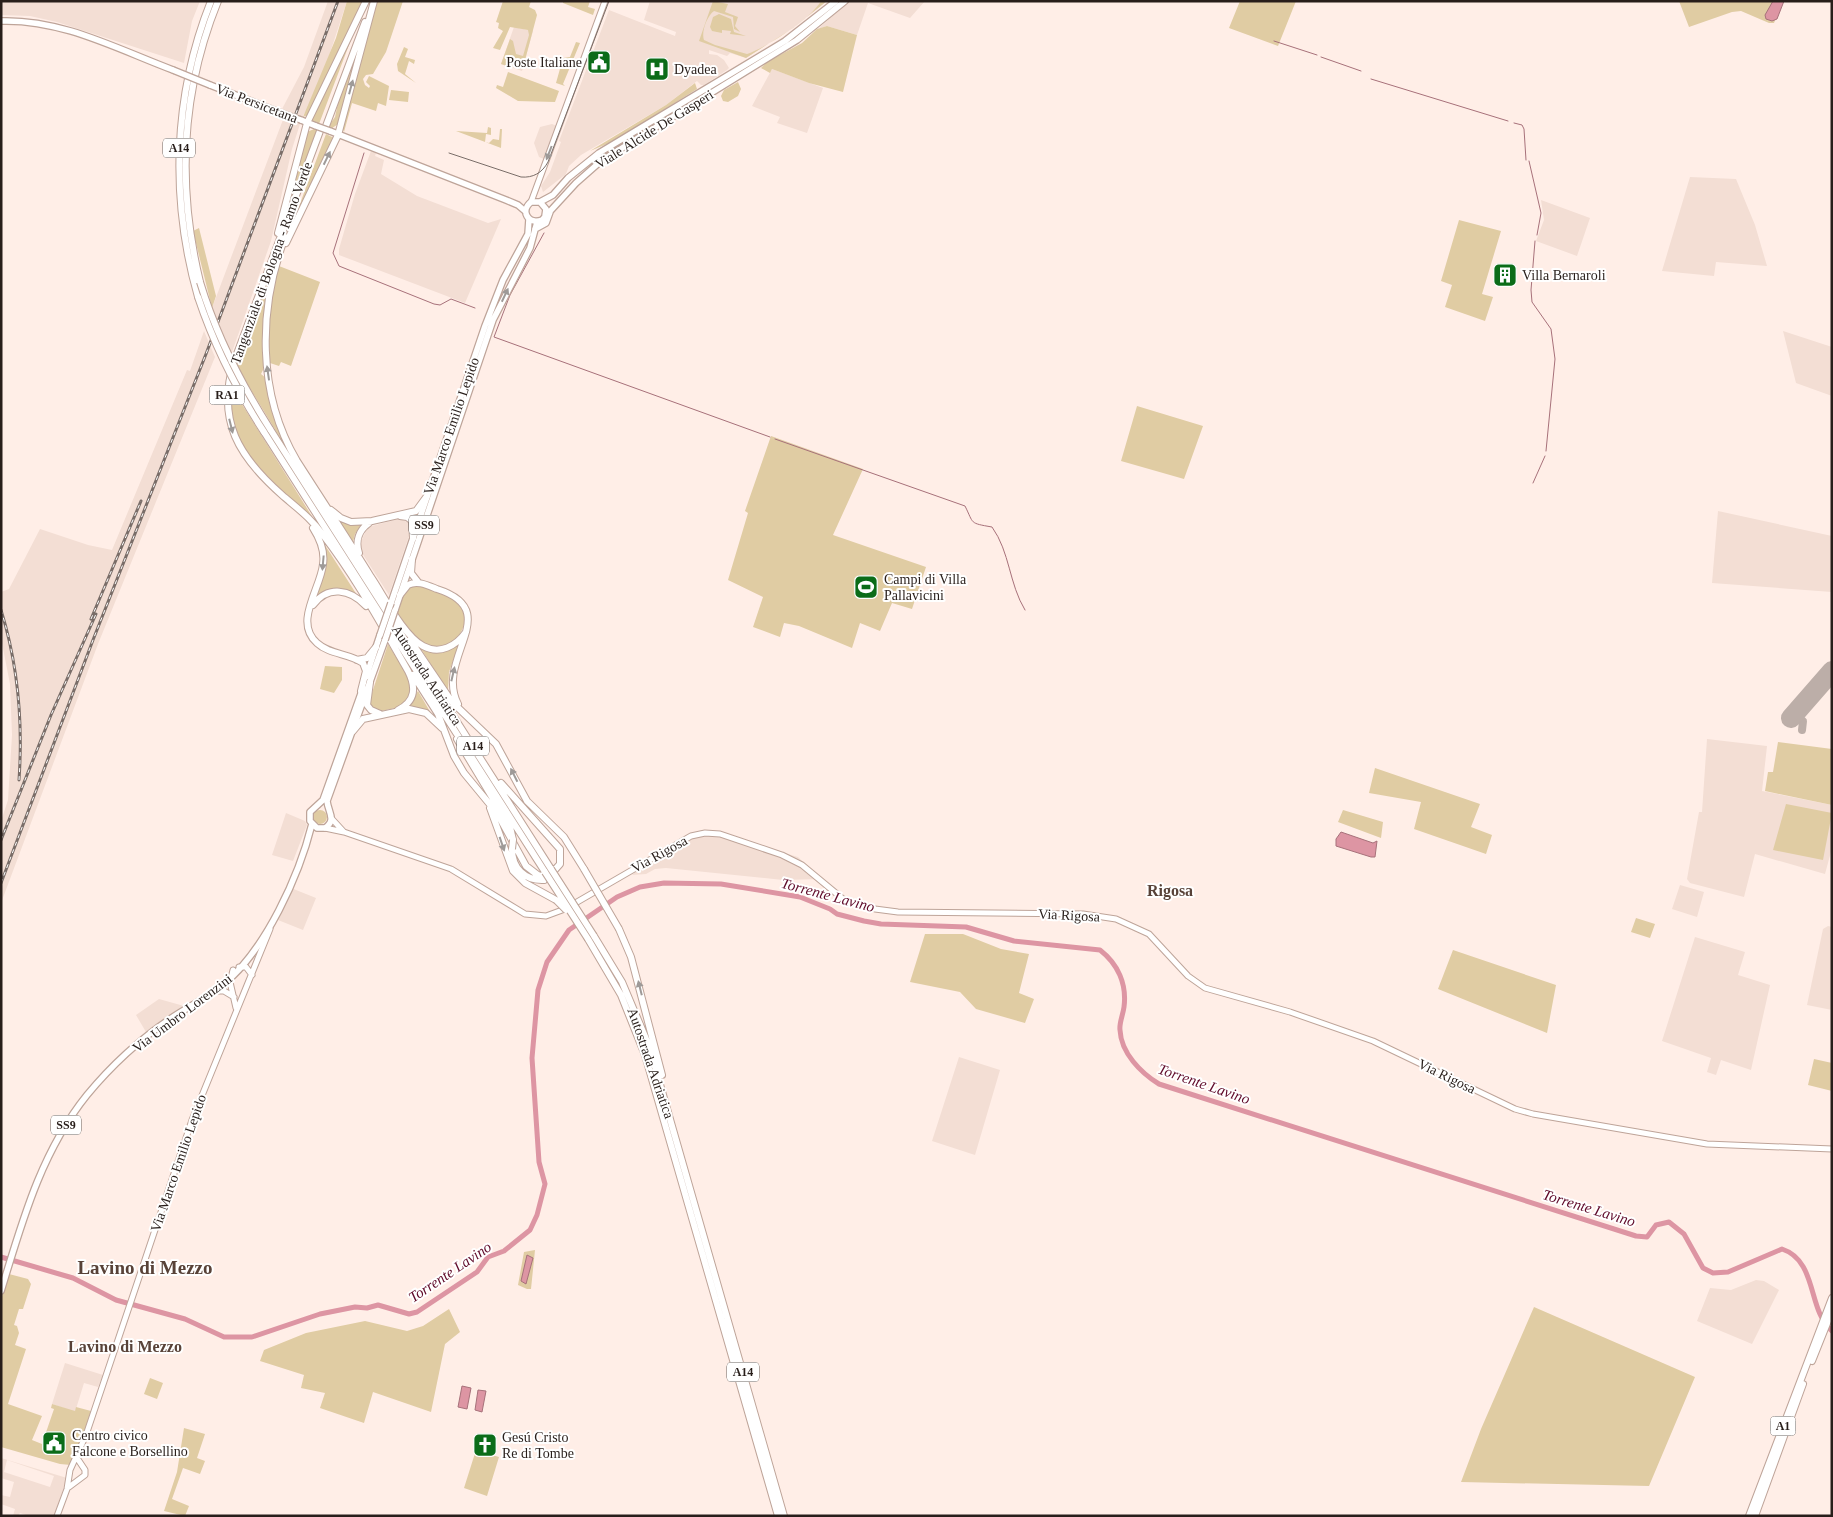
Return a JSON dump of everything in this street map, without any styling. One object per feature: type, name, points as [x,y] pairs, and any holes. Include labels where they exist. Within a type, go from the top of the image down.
[{"type":"highway","name":"Autostrada Adriatica","points":[[211,1],[190,70],[179,142],[182,224],[198,296],[211,334],[228,372],[476,750],[548,870]]},
{"type":"highway","name":"Autostrada Adriatica","points":[[218,1],[198,62],[186,135],[187,210],[200,282],[214,324],[233,368],[267,430],[439,705],[622,982],[649,1046],[784,1516]]},
{"type":"highway","points":[[261,290],[304,121],[367,1]]},
{"type":"highway","name":"Tangenziale di Bologna - Ramo Verde","points":[[367,1],[283,242],[271,282],[265,340],[270,384],[286,439],[312,484],[396,614]]},
{"type":"highway","points":[[271,282],[283,250],[338,135],[373,1]]},
{"type":"highway","name":"Tangenziale di Bologna - Ramo Verde","points":[[373,1],[261,290],[230,376],[228,408],[232,431],[244,456],[256,472],[305,515],[324,535],[379,622],[385,639]]},
{"type":"highway","points":[[312,484],[333,511],[341,518],[354,522],[372,521],[416,511],[427,496]]},
{"type":"highway","points":[[281,494],[311,525],[322,547],[323,566],[310,610],[308,628],[317,644],[357,660],[366,669],[361,692]]},
{"type":"highway","points":[[394,516],[405,516],[412,521],[413,538]]},
{"type":"highway","points":[[372,521],[361,531],[357,548],[384,598]]},
{"type":"highway","points":[[412,559],[411,573],[418,582],[458,598],[468,614],[466,632],[453,671],[451,685],[463,714]]},
{"type":"highway","points":[[400,595],[408,584],[418,582]]},
{"type":"highway","points":[[310,610],[316,600],[326,593],[345,592],[358,598],[379,622]]},
{"type":"highway","points":[[396,614],[413,638],[428,648],[440,650],[451,647],[466,632]]},
{"type":"highway","name":"RA1","points":[[396,614],[440,686],[463,714],[491,739],[500,751],[527,801]]},
{"type":"highway","points":[[385,639],[414,684],[410,702],[398,710]]},
{"type":"highway","name":"RA1","points":[[385,639],[438,714],[464,773],[484,798]]},
{"type":"highway","points":[[357,660],[367,658],[376,647]]},
{"type":"highway","points":[[370,682],[367,705],[371,710],[381,714]]},
{"type":"highway","points":[[439,705],[475,772],[510,827],[514,861],[520,871],[534,880],[543,880],[555,876],[564,864],[565,855],[561,844],[538,820],[527,801]]},
{"type":"highway","points":[[353,731],[362,720],[398,710],[412,709],[426,713],[436,721],[448,737]]},
{"type":"highway","points":[[476,750],[513,798],[558,846],[562,856],[559,868],[551,874],[543,876],[529,870],[516,851],[497,813],[484,798]]},
{"type":"highway","points":[[484,798],[513,871],[525,883],[556,900],[591,937]]},
{"type":"highway","points":[[527,801],[564,837],[619,929],[636,974],[666,1088],[666,1103]]},
{"type":"highway","name":"Autostrada Adriatica","points":[[591,937],[621,995],[645,1055],[778,1516]]},
{"type":"highway","name":"A1","points":[[1749,1516],[1816,1337],[1831,1307]]},
{"type":"highway","name":"A1","points":[[1756,1516],[1831,1307]]},
{"type":"main road","points":[[548,214],[537,222],[529,219],[525,211],[606,1]]},
{"type":"main road","name":"Viale Alcide De Gasperi","points":[[540,202],[553,195],[568,178],[599,153],[785,41],[836,1]]},
{"type":"main road","name":"Viale Alcide De Gasperi","points":[[548,214],[576,182],[601,161],[797,40],[845,1]]},
{"type":"main road","name":"Via Persicetana","points":[[2,21],[34,21],[60,27],[506,200],[518,205],[525,211]]},
{"type":"main road","name":"Via Persicetana","points":[[506,200],[529,203]]},
{"type":"main road","points":[[529,203],[540,202],[548,214],[546,224],[535,229]]},
{"type":"main road","name":"Via Marco Emilio Lepido","points":[[318,806],[325,795],[376,647],[385,639],[391,603],[485,326],[503,280],[528,234],[529,219]]},
{"type":"main road","name":"Via Marco Emilio Lepido","points":[[329,809],[329,796],[385,639],[396,614],[400,595],[493,320],[530,248],[537,222]]},
{"type":"main road","points":[[318,806],[329,809]]},
{"type":"main road","name":"SS9","points":[[198,1000],[233,970],[249,952],[276,913],[308,840],[312,824],[310,812],[318,806]]},
{"type":"main road","name":"SS9","points":[[308,840],[332,819],[329,809]]},
{"type":"main road","name":"Via Rigosa","points":[[332,819],[344,832]]},
{"type":"main road","points":[[312,824],[322,828]]},
{"type":"main road","name":"Via Rigosa","points":[[322,828],[344,832],[451,869],[520,912],[536,916],[552,914],[565,909],[691,836],[713,833],[782,855],[802,866],[838,896],[874,909],[898,912],[1078,913],[1107,916],[1149,934],[1188,976],[1205,988],[1290,1012],[1373,1041],[1515,1108],[1533,1114],[1707,1144],[1832,1149]]},
{"type":"main road","name":"Via Umbro Lorenzini","points":[[1,1291],[33,1191],[53,1145],[87,1095],[116,1064],[148,1035],[198,1000],[214,992],[230,978],[242,966],[272,924],[276,913]]},
{"type":"main road","name":"Via Marco Emilio Lepido","points":[[74,1466],[192,1120],[272,924]]},
{"type":"main road","points":[[230,978],[233,970],[242,966],[249,969],[252,975]]},
{"type":"main road","name":"Via Marco Emilio Lepido","points":[[230,978],[234,995],[235,1015]]},
{"type":"main road","points":[[214,992],[224,991],[234,995],[244,993]]},
{"type":"main road","points":[[67,1489],[85,1475],[78,1457]]},
{"type":"main road","points":[[57,1516],[67,1489],[70,1470],[74,1466],[82,1466]]},
{"type":"main road","points":[[70,1475],[76,1481]]},
{"type":"shaded area","points":[[1,1],[200,1],[192,21],[184,63],[57,22],[30,16],[1,15]]},
{"type":"shaded area","points":[[328,1],[347,1],[327,62],[309,107],[302,117],[282,109],[304,67]]},
{"type":"shaded area","points":[[347,1],[364,1],[308,115],[303,117],[336,38]]},
{"type":"shaded area","points":[[376,1],[403,1],[386,52],[373,74],[366,75],[363,79],[365,85],[369,88],[370,86],[366,82],[369,76],[389,86],[386,106],[378,103],[376,111],[352,103],[344,132],[342,127]]},
{"type":"shaded area","points":[[503,1],[531,1],[529,7],[535,10],[537,15],[525,60],[514,58],[510,67],[501,64],[510,39],[513,41],[516,54],[523,56],[529,35],[528,30],[510,27],[500,50],[493,48],[503,31],[498,28],[499,23],[496,22]]},
{"type":"shaded area","points":[[563,1],[590,1],[588,7],[595,9],[593,15],[563,3]]},
{"type":"shaded area","points":[[650,1],[827,1],[793,28],[746,58],[730,53],[727,56],[709,50],[709,54],[717,55],[724,60],[729,68],[727,70],[704,85],[697,81],[666,105],[581,155],[569,166],[566,174],[543,192],[541,186],[550,172],[561,142],[559,141],[609,10],[675,36],[676,32],[644,20]]},
{"type":"shaded area","points":[[713,1],[728,4],[725,12],[738,17],[735,26],[740,32],[734,29],[733,17],[714,11],[705,24],[704,40],[747,54],[769,43],[746,58],[699,41]]},
{"type":"shaded area","points":[[821,1],[827,1],[803,20]]},
{"type":"shaded area","points":[[849,1],[925,1],[910,18],[868,3],[857,35],[827,26],[818,29]]},
{"type":"shaded area","points":[[1240,1],[1296,1],[1278,46],[1229,28]]},
{"type":"shaded area","points":[[1679,1],[1783,1],[1774,23],[1769,23],[1741,11],[1732,12],[1689,27]]},
{"type":"shaded area","points":[[1773,1],[1784,1],[1777,19],[1772,21],[1766,19],[1765,15]]},
{"type":"shaded area","points":[[719,14],[731,19],[734,32],[746,36],[730,34],[731,31],[722,30],[722,33],[712,31],[710,27],[713,17]]},
{"type":"shaded area","points":[[827,26],[857,35],[843,92],[809,83],[772,69],[770,73],[761,68],[767,62],[802,43],[817,29]]},
{"type":"shaded area","points":[[514,27],[533,31],[522,71],[501,64]]},
{"type":"shaded area","points":[[352,37],[319,124],[311,121]]},
{"type":"shaded area","points":[[362,37],[338,124],[331,129],[328,127],[335,117],[338,103]]},
{"type":"shaded area","points":[[576,42],[580,43],[563,84],[565,86],[556,83],[563,58],[570,57]]},
{"type":"shaded area","points":[[404,47],[408,49],[405,57],[415,60],[414,64],[409,61],[405,74],[416,83],[398,71],[397,64]]},
{"type":"shaded area","points":[[772,69],[823,88],[807,133],[777,123],[780,117],[752,106]]},
{"type":"shaded area","points":[[508,72],[559,91],[555,102],[518,101],[496,88],[497,85],[503,87]]},
{"type":"shaded area","points":[[738,82],[741,89],[738,96],[728,102],[723,101],[721,96],[724,90]]},
{"type":"shaded area","points":[[695,83],[697,89],[614,141],[590,151],[666,105]]},
{"type":"shaded area","points":[[391,90],[409,92],[408,102],[389,100]]},
{"type":"shaded area","points":[[284,117],[300,124],[292,149],[271,241],[231,355],[212,308]]},
{"type":"shaded area","points":[[552,124],[557,126],[544,159],[539,157],[534,143],[540,127]]},
{"type":"shaded area","points":[[488,127],[491,128],[491,135],[486,134],[485,142],[456,131],[487,133]]},
{"type":"shaded area","points":[[314,129],[317,130],[286,214],[307,132]]},
{"type":"shaded area","points":[[500,129],[502,129],[501,148],[485,142],[489,143],[493,139],[499,140]]},
{"type":"shaded area","points":[[326,134],[334,138],[296,218],[295,217]]},
{"type":"shaded area","points":[[371,151],[376,153],[375,156],[384,160],[381,174],[417,196],[488,223],[501,219],[465,303],[339,255],[339,249],[355,194]]},
{"type":"shaded area","points":[[1690,177],[1736,179],[1755,225],[1767,266],[1716,262],[1714,276],[1662,271]]},
{"type":"shaded area","points":[[1541,200],[1590,218],[1577,256],[1536,241],[1544,220]]},
{"type":"shaded area","points":[[1459,220],[1501,231],[1482,294],[1493,297],[1485,321],[1445,307],[1452,285],[1441,281]]},
{"type":"shaded area","points":[[199,228],[216,296],[212,308],[193,231]]},
{"type":"shaded area","points":[[279,266],[320,282],[291,366],[281,362],[279,366],[270,363],[270,314]]},
{"type":"shaded area","points":[[271,271],[263,322],[263,370],[261,374],[266,378],[287,449],[235,364]]},
{"type":"shaded area","points":[[204,331],[215,357],[98,644],[1,903],[1,821],[8,800],[12,735],[10,684],[1,638],[1,592],[9,589],[40,529],[88,545],[112,550],[187,370],[190,371]]},
{"type":"shaded area","points":[[1783,331],[1832,347],[1832,396],[1796,383]]},
{"type":"shaded area","points":[[230,385],[313,518],[263,475],[243,450],[236,436],[230,416]]},
{"type":"shaded area","points":[[1137,406],[1203,426],[1184,479],[1121,461]]},
{"type":"shaded area","points":[[771,436],[863,469],[833,535],[926,567],[912,609],[892,603],[880,631],[860,623],[852,648],[799,626],[784,623],[780,637],[753,627],[763,597],[728,580],[748,513],[745,511]]},
{"type":"shaded area","points":[[1718,511],[1832,536],[1832,592],[1712,583]]},
{"type":"shaded area","points":[[399,519],[408,522],[409,536],[389,595],[362,553],[360,543],[368,527]]},
{"type":"shaded area","points":[[339,521],[351,525],[361,525],[355,534],[353,542]]},
{"type":"shaded area","points":[[323,542],[357,595],[324,592],[315,598],[322,576]]},
{"type":"shaded area","points":[[418,585],[455,599],[462,607],[465,616],[464,625],[454,641],[446,646],[437,647],[422,642],[397,614],[403,595],[409,586]]},
{"type":"shaded area","points":[[388,644],[410,680],[411,695],[400,707],[377,712],[369,702]]},
{"type":"shaded area","points":[[459,644],[449,672],[448,691],[421,649],[441,653]]},
{"type":"shaded area","points":[[325,666],[342,667],[342,680],[334,693],[320,689]]},
{"type":"shaded area","points":[[418,691],[432,715],[406,708]]},
{"type":"shaded area","points":[[1707,739],[1767,746],[1762,791],[1832,805],[1832,848],[1825,874],[1755,854],[1744,897],[1690,883],[1687,879],[1699,812],[1702,812]]},
{"type":"shaded area","points":[[1778,742],[1832,749],[1832,805],[1765,791],[1768,772],[1773,772]]},
{"type":"shaded area","points":[[1375,768],[1480,804],[1471,827],[1492,835],[1486,854],[1414,829],[1421,802],[1369,793]]},
{"type":"shaded area","points":[[1786,804],[1832,813],[1823,860],[1773,850]]},
{"type":"shaded area","points":[[317,810],[323,810],[327,817],[323,824],[317,824],[313,820],[313,814]]},
{"type":"shaded area","points":[[1343,810],[1383,822],[1381,838],[1338,822]]},
{"type":"shaded area","points":[[286,813],[305,821],[307,825],[293,861],[272,855]]},
{"type":"shaded area","points":[[1341,832],[1373,843],[1377,841],[1375,857],[1336,846],[1336,839]]},
{"type":"shaded area","points":[[717,833],[798,857],[821,879],[783,880],[666,868],[655,869],[646,874],[632,875],[649,860],[692,836]]},
{"type":"shaded area","points":[[1680,885],[1704,892],[1697,917],[1672,909]]},
{"type":"shaded area","points":[[291,888],[316,898],[303,930],[278,920]]},
{"type":"shaded area","points":[[1636,918],[1655,924],[1650,938],[1631,932]]},
{"type":"shaded area","points":[[1828,926],[1832,927],[1832,1010],[1807,1005],[1823,929]]},
{"type":"shaded area","points":[[925,934],[963,934],[1001,949],[1029,954],[1019,993],[1034,999],[1025,1023],[976,1009],[960,992],[910,982]]},
{"type":"shaded area","points":[[1695,937],[1745,952],[1738,975],[1770,985],[1751,1070],[1721,1060],[1716,1075],[1707,1072],[1711,1058],[1662,1041]]},
{"type":"shaded area","points":[[1453,950],[1556,985],[1547,1033],[1438,989]]},
{"type":"shaded area","points":[[159,999],[184,1006],[146,1032],[136,1015]]},
{"type":"shaded area","points":[[959,1057],[1000,1070],[975,1155],[932,1141]]},
{"type":"shaded area","points":[[1814,1059],[1832,1063],[1832,1091],[1808,1085]]},
{"type":"shaded area","points":[[535,1250],[531,1289],[527,1289],[518,1285],[524,1252]]},
{"type":"shaded area","points":[[527,1255],[533,1258],[526,1284],[521,1281]]},
{"type":"shaded area","points":[[9,1274],[28,1279],[31,1284],[23,1309],[19,1309],[14,1325],[17,1326],[19,1333],[15,1345],[26,1349],[8,1404],[42,1416],[32,1440],[42,1444],[54,1409],[51,1408],[52,1404],[75,1411],[76,1407],[91,1411],[71,1465],[60,1464],[1,1447],[1,1299]]},
{"type":"shaded area","points":[[1756,1280],[1764,1281],[1779,1290],[1752,1344],[1697,1321],[1710,1288],[1731,1290]]},
{"type":"shaded area","points":[[1534,1307],[1695,1377],[1649,1486],[1461,1482],[1481,1429]]},
{"type":"shaded area","points":[[449,1309],[460,1332],[445,1344],[431,1412],[373,1392],[364,1423],[320,1408],[325,1393],[301,1388],[304,1375],[260,1361],[264,1350],[306,1333],[365,1321],[407,1331],[423,1326]]},
{"type":"shaded area","points":[[65,1363],[103,1375],[98,1387],[84,1383],[75,1412],[52,1404]]},
{"type":"shaded area","points":[[150,1378],[163,1383],[157,1399],[144,1394]]},
{"type":"shaded area","points":[[462,1386],[471,1388],[467,1409],[458,1407]]},
{"type":"shaded area","points":[[478,1390],[486,1391],[482,1412],[475,1410]]},
{"type":"shaded area","points":[[184,1428],[205,1434],[197,1458],[205,1461],[200,1474],[183,1468],[172,1499],[189,1506],[185,1516],[164,1511],[177,1472]]},
{"type":"shaded area","points":[[476,1450],[499,1457],[487,1496],[464,1488]]},
{"type":"shaded area","points":[[1,1458],[67,1478],[54,1516],[29,1516],[20,1513],[18,1516],[13,1516],[15,1509],[1,1504],[1,1495],[10,1497],[14,1482],[1,1478]],"holes":[[[7,1460],[54,1476],[50,1487],[4,1472]]]},
{"type":"waterway","points":[[1274,41],[1317,55]]},
{"type":"waterway","points":[[1321,57],[1361,71]]},
{"type":"waterway","points":[[1371,79],[1508,121]]},
{"type":"waterway","points":[[1514,123],[1522,125],[1524,129],[1526,160]]},
{"type":"waterway","points":[[364,153],[333,253],[339,266],[434,304],[440,305],[451,299],[475,308]]},
{"type":"waterway","points":[[1529,161],[1541,213],[1537,235]]},
{"type":"waterway","points":[[544,233],[510,295],[494,337],[770,437]]},
{"type":"waterway","points":[[1535,241],[1531,290],[1532,302],[1551,329],[1555,359],[1546,451]]},
{"type":"waterway","points":[[775,439],[965,506],[973,522],[992,527],[998,537],[1016,590],[1025,610]]},
{"type":"waterway","points":[[1533,483],[1545,456]]},
{"type":"waterway","name":"Torrente Lavino","points":[[1,1257],[73,1278],[116,1300],[185,1319],[224,1337],[252,1337],[320,1314],[355,1307],[367,1308],[378,1305],[409,1314],[417,1312],[477,1272],[488,1257],[504,1251],[530,1230],[537,1215],[545,1184],[539,1162],[532,1058],[538,990],[547,962],[569,930],[617,897],[640,887],[664,883],[721,884],[800,897],[830,909],[837,914],[881,924],[966,927],[1014,941],[1100,950],[1116,968],[1124,990],[1125,999],[1120,1027],[1124,1047],[1133,1062],[1159,1084],[1636,1236],[1647,1237],[1656,1225],[1669,1222],[1684,1234],[1703,1268],[1713,1273],[1728,1272],[1782,1249],[1793,1255],[1801,1264],[1807,1275],[1824,1322],[1832,1331]]},
{"type":"taxiway","points":[[1794,715],[1803,721],[1802,730]]},
{"type":"runway","points":[[1791,718],[1832,671]]},
{"type":"tram line","points":[[449,153],[521,177],[533,176],[543,169],[548,162],[609,1]]},
{"type":"railway","points":[[1,883],[93,640],[206,354],[338,1]]},
{"type":"railway","points":[[91,619],[141,501]]},
{"type":"railway","points":[[1,610],[12,652],[18,694],[20,716],[19,780]]},
{"type":"railway","points":[[1,840],[51,715],[96,614]]},
{"type":"place","name":"Poste Italiane","points":[[599,62]]},
{"type":"place","name":"Dyadea","points":[[657,69]]},
{"type":"place","name":"Villa Bernaroli","points":[[1505,275]]},
{"type":"place","name":"Campi di Villa Pallavicini","points":[[866,587]]},
{"type":"place","name":"Centro civico Falcone e Borsellino","points":[[54,1443]]},
{"type":"place","name":"Gesú Cristo Re di Tombe","points":[[485,1445]]},
{"type":"district","name":"Rigosa","points":[[1170,890]]},
{"type":"district","name":"Lavino di Mezzo","points":[[145,1267]]},
{"type":"district","name":"Lavino di Mezzo","points":[[125,1346]]}]
